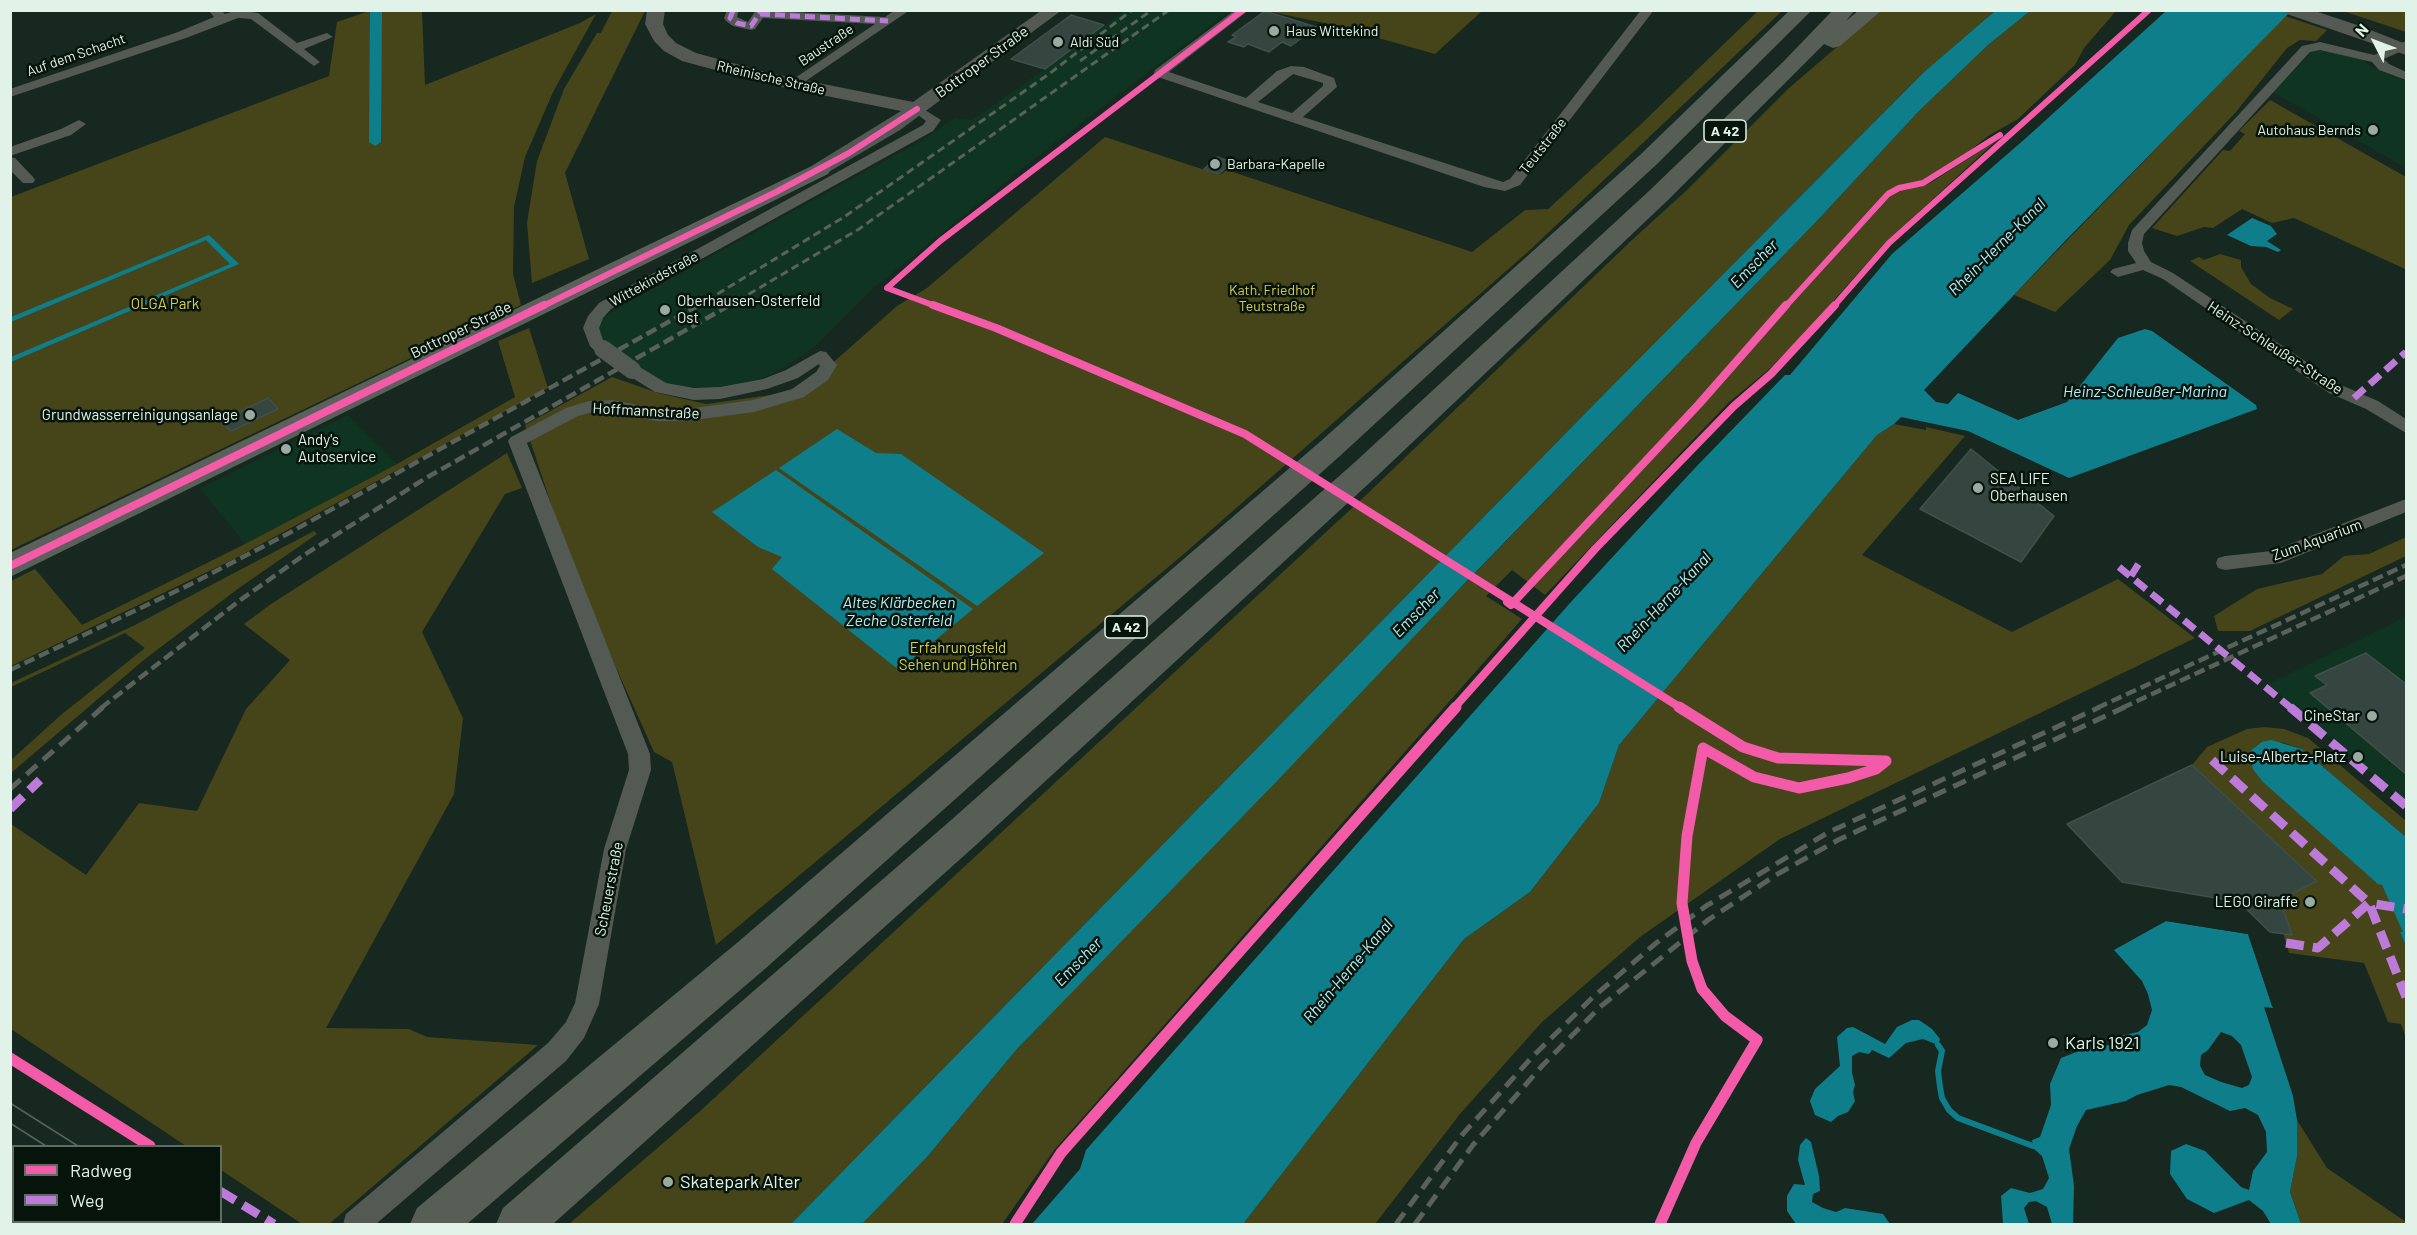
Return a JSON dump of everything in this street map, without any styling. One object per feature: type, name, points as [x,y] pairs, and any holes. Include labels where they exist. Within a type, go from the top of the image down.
[{"type":"highway","name":"A 42","points":[[433,1224],[752,955],[1331,447],[1656,152],[1802,10]]},
{"type":"highway","name":"A 42","points":[[519,1224],[963,833],[1280,547],[1659,195],[1791,67],[1845,10]]},
{"type":"highway","points":[[1791,67],[1814,58],[1872,10]]},
{"type":"main road","name":"Rheinische Straße","points":[[656,10],[654,24],[658,33],[676,51],[718,67],[917,109]]},
{"type":"main road","name":"Bottroper Straße","points":[[10,566],[820,169],[872,139],[917,109],[1054,10]]},
{"type":"main road","points":[[2307,12],[2405,46]]},
{"type":"street","name":"Baustraße","points":[[795,85],[904,10]]},
{"type":"street","name":"Teutstraße","points":[[1243,10],[1160,74],[1489,184],[1506,187],[1515,182],[1648,10]]},
{"type":"street","points":[[732,11],[730,18],[737,23],[751,26],[761,12],[888,21]]},
{"type":"street","name":"Auf dem Schacht","points":[[10,93],[152,45],[218,14],[254,16],[314,62]]},
{"type":"street","points":[[297,47],[327,37]]},
{"type":"street","points":[[2118,272],[2145,265],[2136,250],[2137,233],[2306,49],[2320,46],[2376,58],[2384,67],[2406,76]]},
{"type":"street","points":[[2376,58],[2405,46]]},
{"type":"street","points":[[1248,103],[1282,74],[1291,70],[1299,70],[1329,81],[1330,87],[1294,118]]},
{"type":"street","name":"Wittekindstraße","points":[[820,356],[792,374],[767,384],[720,393],[694,394],[674,391],[649,382],[603,349],[596,342],[591,328],[596,316],[605,306],[928,128],[934,120],[917,109]]},
{"type":"street","points":[[10,152],[66,132],[79,123]]},
{"type":"street","points":[[10,161],[28,180]]},
{"type":"street","name":"Heinz-Schleußer-Straße","points":[[2145,265],[2168,276],[2335,389],[2379,409],[2406,427]]},
{"type":"street","name":"Hoffmannstraße","points":[[517,441],[572,412],[589,406],[613,406],[656,415],[687,415],[740,409],[786,398],[808,388],[827,371],[829,365],[820,356]]},
{"type":"street","name":"Scheuerstraße","points":[[356,1224],[557,1052],[575,1030],[587,1005],[615,849],[640,770],[639,754],[517,441]]},
{"type":"street","name":"Zum Aquarium","points":[[2224,562],[2274,558],[2406,505]]},
{"type":"shaded area","points":[[1124,11],[1229,11],[1039,155],[871,290],[814,347],[795,361],[764,378],[739,384],[707,388],[678,386],[654,382],[596,334],[601,319],[636,298],[924,139],[954,118],[972,120]]},
{"type":"shaded area","name":"Autohaus Bernds","points":[[2317,50],[2362,59],[2373,68],[2406,81],[2406,168],[2273,92],[2311,53]]},
{"type":"shaded area","points":[[348,415],[397,464],[245,544],[200,488]]},
{"type":"shaded area","points":[[2406,617],[2406,803],[2268,684]]},
{"type":"green space","name":"OLGA Park","points":[[369,11],[422,11],[425,85],[580,23],[596,14],[553,92],[525,157],[514,207],[513,274],[521,305],[11,550],[11,197],[329,76],[337,22]]},
{"type":"green space","points":[[612,11],[645,11],[565,173],[589,259],[532,283],[527,223],[537,161],[564,89],[597,33],[601,33]]},
{"type":"green space","points":[[1267,11],[1482,11],[1435,54],[1329,24]]},
{"type":"green space","points":[[1758,11],[1782,11],[1530,250],[1185,553],[716,945],[672,762],[654,752],[605,643],[558,525],[525,425],[612,377],[658,393],[706,404],[777,394],[793,398],[897,306],[927,288],[1105,137],[1220,175],[1227,170],[1472,252],[1525,210],[1548,209],[1638,127]]},
{"type":"green space","points":[[1879,11],[1995,11],[1924,72],[1611,387],[791,1224],[569,1224],[698,1113],[1365,496],[1686,191],[1789,88]]},
{"type":"green space","points":[[2030,11],[2116,11],[2084,48],[2075,65],[2018,119],[1988,136],[1927,185],[1996,141],[1886,242],[1799,339],[1767,371],[1728,403],[1545,595],[1512,570],[1486,596],[1522,619],[1055,1149],[1002,1224],[862,1224],[927,1157],[1017,1049],[1815,223],[1919,111],[1988,45]]},
{"type":"green space","points":[[2343,11],[2406,11],[2406,32]]},
{"type":"green space","points":[[2285,16],[2327,30],[2316,41],[2300,40],[2287,48],[2236,112],[2129,225],[2110,260],[2055,312],[2014,295]]},
{"type":"green space","points":[[2270,100],[2406,177],[2405,269],[2294,218],[2272,223],[2242,209],[2213,228],[2204,227],[2177,236],[2152,228],[2223,150],[2230,151],[2245,134],[2239,131]]},
{"type":"green space","points":[[2220,254],[2241,260],[2241,267],[2251,284],[2270,298],[2293,309],[2279,320],[2190,261],[2199,257],[2204,260]]},
{"type":"green space","points":[[529,328],[548,388],[232,560],[11,666],[11,581],[35,569],[82,625],[245,544],[397,464],[515,397],[498,341]]},
{"type":"green space","points":[[1894,424],[1926,430],[1926,427],[1965,436],[1862,555],[2012,632],[2118,579],[2195,638],[1780,839],[1640,937],[1542,1022],[1460,1114],[1375,1224],[1243,1224],[1464,939],[1530,892],[1599,803],[1619,745],[1877,435]]},
{"type":"green space","points":[[507,453],[522,488],[505,494],[422,632],[463,718],[454,794],[326,1028],[409,1029],[427,1037],[538,1045],[329,1224],[302,1224],[222,1171],[222,1145],[185,1145],[11,1029],[11,824],[86,875],[139,803],[197,811],[246,709],[290,660],[244,624],[271,604]]},
{"type":"green space","points":[[314,531],[317,534],[239,588],[145,659],[11,773],[11,760],[62,714],[145,648],[125,633],[11,687],[11,683],[137,624]]},
{"type":"green space","points":[[2406,537],[2406,556],[2250,631],[2218,631],[2214,616],[2257,589],[2322,574],[2344,556],[2369,554]]},
{"type":"green space","points":[[2264,727],[2284,729],[2308,738],[2406,821],[2406,837],[2302,749],[2281,742],[2382,885],[2404,932],[2400,932],[2406,946],[2406,1038],[2401,1024],[2388,1022],[2364,963],[2289,953],[2283,933],[2280,900],[2317,880],[2192,765],[2207,747],[2247,729]]},
{"type":"green space","points":[[2297,1120],[2327,1168],[2406,1224],[2301,1224],[2290,1192],[2297,1156]]},
{"type":"green space","points":[[10,1147],[12,1148],[12,1223],[134,1224],[11,1224]]},
{"type":"water","name":"Emscher","points":[[1995,11],[2030,11],[1988,45],[1919,111],[1815,223],[1017,1049],[927,1157],[862,1224],[791,1224],[1611,387],[1924,72]]},
{"type":"water","points":[[2166,11],[2291,11],[2065,241],[1924,390],[1936,402],[1948,404],[1958,393],[2018,420],[2067,402],[2118,338],[2145,329],[2152,331],[2256,405],[2257,409],[2069,478],[1968,431],[1901,417],[1877,435],[1619,745],[1599,803],[1530,892],[1464,939],[1243,1224],[1032,1224],[1080,1169],[1086,1150],[1570,603],[1695,468],[1785,375],[1790,375],[1892,254],[2026,138]]},
{"type":"water","points":[[2252,218],[2271,226],[2277,234],[2267,241],[2281,250],[2278,252],[2266,247],[2251,246],[2227,235]]},
{"type":"water","points":[[209,235],[239,264],[11,362],[11,357],[230,264],[206,240],[11,322],[11,317]]},
{"type":"water","name":"Altes Klärbecken Zeche Osterfeld","points":[[837,429],[876,453],[901,454],[1044,553],[977,606],[779,468]]},
{"type":"water","name":"Altes Klärbecken Zeche Osterfeld","points":[[776,470],[973,609],[899,670],[772,569],[782,557],[758,547],[712,512]]},
{"type":"water","points":[[2271,740],[2302,749],[2406,837],[2406,946],[2400,932],[2403,932],[2382,885],[2378,884],[2263,782],[2253,769],[2249,752],[2262,742]]},
{"type":"water","points":[[2166,921],[2248,934],[2273,1008],[2264,1007],[2293,1096],[2297,1120],[2297,1156],[2290,1192],[2301,1224],[2271,1224],[2263,1211],[2249,1200],[2214,1213],[2187,1199],[2170,1174],[2171,1151],[2186,1144],[2205,1151],[2241,1187],[2249,1190],[2253,1171],[2267,1152],[2266,1132],[2258,1115],[2245,1108],[2230,1111],[2181,1087],[2169,1085],[2126,1101],[2086,1110],[2077,1126],[2069,1149],[2074,1186],[2073,1224],[2052,1224],[2047,1207],[2036,1201],[2029,1202],[2024,1208],[2029,1224],[2003,1224],[2001,1196],[2011,1188],[2030,1193],[2043,1189],[2049,1178],[2042,1156],[2034,1149],[2032,1140],[2040,1137],[2051,1105],[2050,1084],[2061,1058],[2092,1046],[2114,1045],[2120,1036],[2138,1032],[2147,1025],[2152,1010],[2148,994],[2142,981],[2114,950]],"holes":[[[2221,1032],[2232,1036],[2241,1045],[2252,1077],[2249,1085],[2242,1088],[2205,1075],[2200,1066],[2201,1055],[2208,1050]]]},
{"type":"water","points":[[1912,1020],[1919,1020],[1932,1029],[1940,1039],[1938,1045],[1923,1039],[1906,1043],[1889,1058],[1872,1050],[1869,1054],[1859,1052],[1852,1056],[1855,1101],[1848,1112],[1831,1122],[1815,1115],[1810,1101],[1815,1089],[1840,1066],[1837,1037],[1847,1028],[1853,1027],[1885,1044],[1897,1027]]},
{"type":"water","points":[[1806,1138],[1811,1142],[1819,1176],[1820,1191],[1813,1194],[1812,1202],[1836,1212],[1845,1208],[1883,1214],[1890,1224],[1796,1224],[1787,1211],[1787,1196],[1794,1184],[1805,1185],[1798,1160],[1800,1145]]},
{"type":"pier","points":[[2166,918],[2250,931],[2276,1007],[2272,1006],[2248,934],[2166,921],[2158,925],[2156,923]]},
{"type":"building","name":"Haus Wittekind","points":[[1265,11],[1316,27],[1291,46],[1282,42],[1269,52],[1248,44],[1244,47],[1228,42],[1236,37],[1232,35]]},
{"type":"building","name":"Aldi Süd","points":[[1071,15],[1104,25],[1045,69],[1011,59]]},
{"type":"building","points":[[1217,157],[1232,162],[1219,174],[1204,169]]},
{"type":"building","name":"Grundwasserreinigungsanlage","points":[[268,398],[278,409],[231,431],[221,421]]},
{"type":"building","name":"SEA LIFE Oberhausen","points":[[1971,449],[2054,516],[2021,562],[1920,509]]},
{"type":"building","name":"CineStar","points":[[2366,653],[2406,684],[2406,774],[2310,693],[2327,685],[2315,676]]},
{"type":"building","points":[[2192,765],[2317,881],[2280,900],[2292,935],[2270,932],[2239,902],[2122,882],[2067,824]]},
{"type":"waterway","points":[[375,142],[376,10]]},
{"type":"waterway","points":[[1938,1045],[1942,1051],[1938,1071],[1940,1087],[1942,1098],[1949,1110],[1958,1118],[2033,1146]]},
{"type":"tram line","points":[[10,1103],[76,1145]]},
{"type":"tram line","points":[[10,1123],[44,1145]]},
{"type":"railway","points":[[696,307],[844,217],[1049,74],[1132,10]]},
{"type":"railway","points":[[1080,61],[1152,10]]},
{"type":"railway","points":[[727,307],[859,229],[1169,10]]},
{"type":"railway","points":[[10,670],[191,584],[291,532],[699,305]]},
{"type":"railway","points":[[101,708],[239,601],[304,555],[426,478],[730,305]]},
{"type":"railway","points":[[2097,708],[2406,565]]},
{"type":"railway","points":[[2122,708],[2406,576]]},
{"type":"railway","points":[[10,789],[103,707]]},
{"type":"railway","points":[[1396,1224],[1462,1135],[1533,1056],[1592,998],[1655,944],[1706,906],[1829,832],[2100,707]]},
{"type":"railway","points":[[1415,1224],[1473,1145],[1542,1066],[1600,1007],[1708,920],[1776,875],[1838,840],[2125,707]]},
{"type":"marked path","points":[[733,11],[730,18],[737,23],[751,26],[762,10]]},
{"type":"marked path","points":[[760,14],[888,21]]},
{"type":"marked path","points":[[2354,398],[2406,352]]},
{"type":"marked path","points":[[2131,576],[2141,560]]},
{"type":"marked path","points":[[2119,567],[2270,690],[2406,806]]},
{"type":"marked path","points":[[2212,760],[2369,903],[2406,997]]},
{"type":"marked path","points":[[10,809],[40,780]]},
{"type":"marked path","points":[[2286,943],[2318,948],[2369,903],[2406,909]]},
{"type":"marked path","points":[[222,1192],[274,1224]]},
{"type":"cycle path","points":[[1243,10],[940,241],[887,288],[996,328],[1245,434],[1743,747],[1778,758],[1886,761]]},
{"type":"cycle path","points":[[1015,1224],[1061,1153],[1595,549],[1734,406],[1771,374],[1803,341],[1889,243],[2149,10]]},
{"type":"cycle path","points":[[10,566],[776,192],[849,153],[917,109]]},
{"type":"cycle path","points":[[1507,602],[1511,605],[1699,404],[1888,194],[1899,188],[1923,183],[2000,135]]},
{"type":"cycle path","points":[[1660,1224],[1696,1143],[1757,1040],[1725,1016],[1702,989],[1692,961],[1682,903],[1687,836],[1703,748],[1754,777],[1799,788],[1848,778],[1876,769],[1886,761]]},
{"type":"cycle path","points":[[10,1058],[148,1145]]},
{"type":"place","name":"Haus Wittekind","points":[[1274,31]]},
{"type":"place","name":"Aldi Süd","points":[[1058,42]]},
{"type":"place","name":"Autohaus Bernds","points":[[2373,130]]},
{"type":"place","name":"Barbara-Kapelle","points":[[1215,164]]},
{"type":"place","name":"Oberhausen-Osterfeld Ost","points":[[665,310]]},
{"type":"place","name":"Grundwasserreinigungsanlage","points":[[250,415]]},
{"type":"place","name":"Andy's Autoservice","points":[[286,449]]},
{"type":"place","name":"SEA LIFE Oberhausen","points":[[1978,488]]},
{"type":"place","name":"CineStar","points":[[2372,716]]},
{"type":"place","name":"Luise-Albertz-Platz","points":[[2358,757]]},
{"type":"place","name":"LEGO Giraffe","points":[[2310,902]]},
{"type":"place","name":"Karls 1921","points":[[2053,1043]]},
{"type":"place","name":"Skatepark Alter","points":[[668,1182]]},
{"type":"water label","name":"Rhein-Herne-Kanal","points":[[1997,247]]},
{"type":"water label","name":"Heinz-Schleußer-Marina","points":[[2145,392]]},
{"type":"water label","name":"Rhein-Herne-Kanal","points":[[1664,602]]},
{"type":"water label","name":"Rhein-Herne-Kanal","points":[[1348,971]]},
{"type":"park label","name":"Kath. Friedhof Teutstraße","points":[[1272,298]]},
{"type":"park label","name":"Erfahrungsfeld Sehen und Höhren","points":[[958,656]]}]
